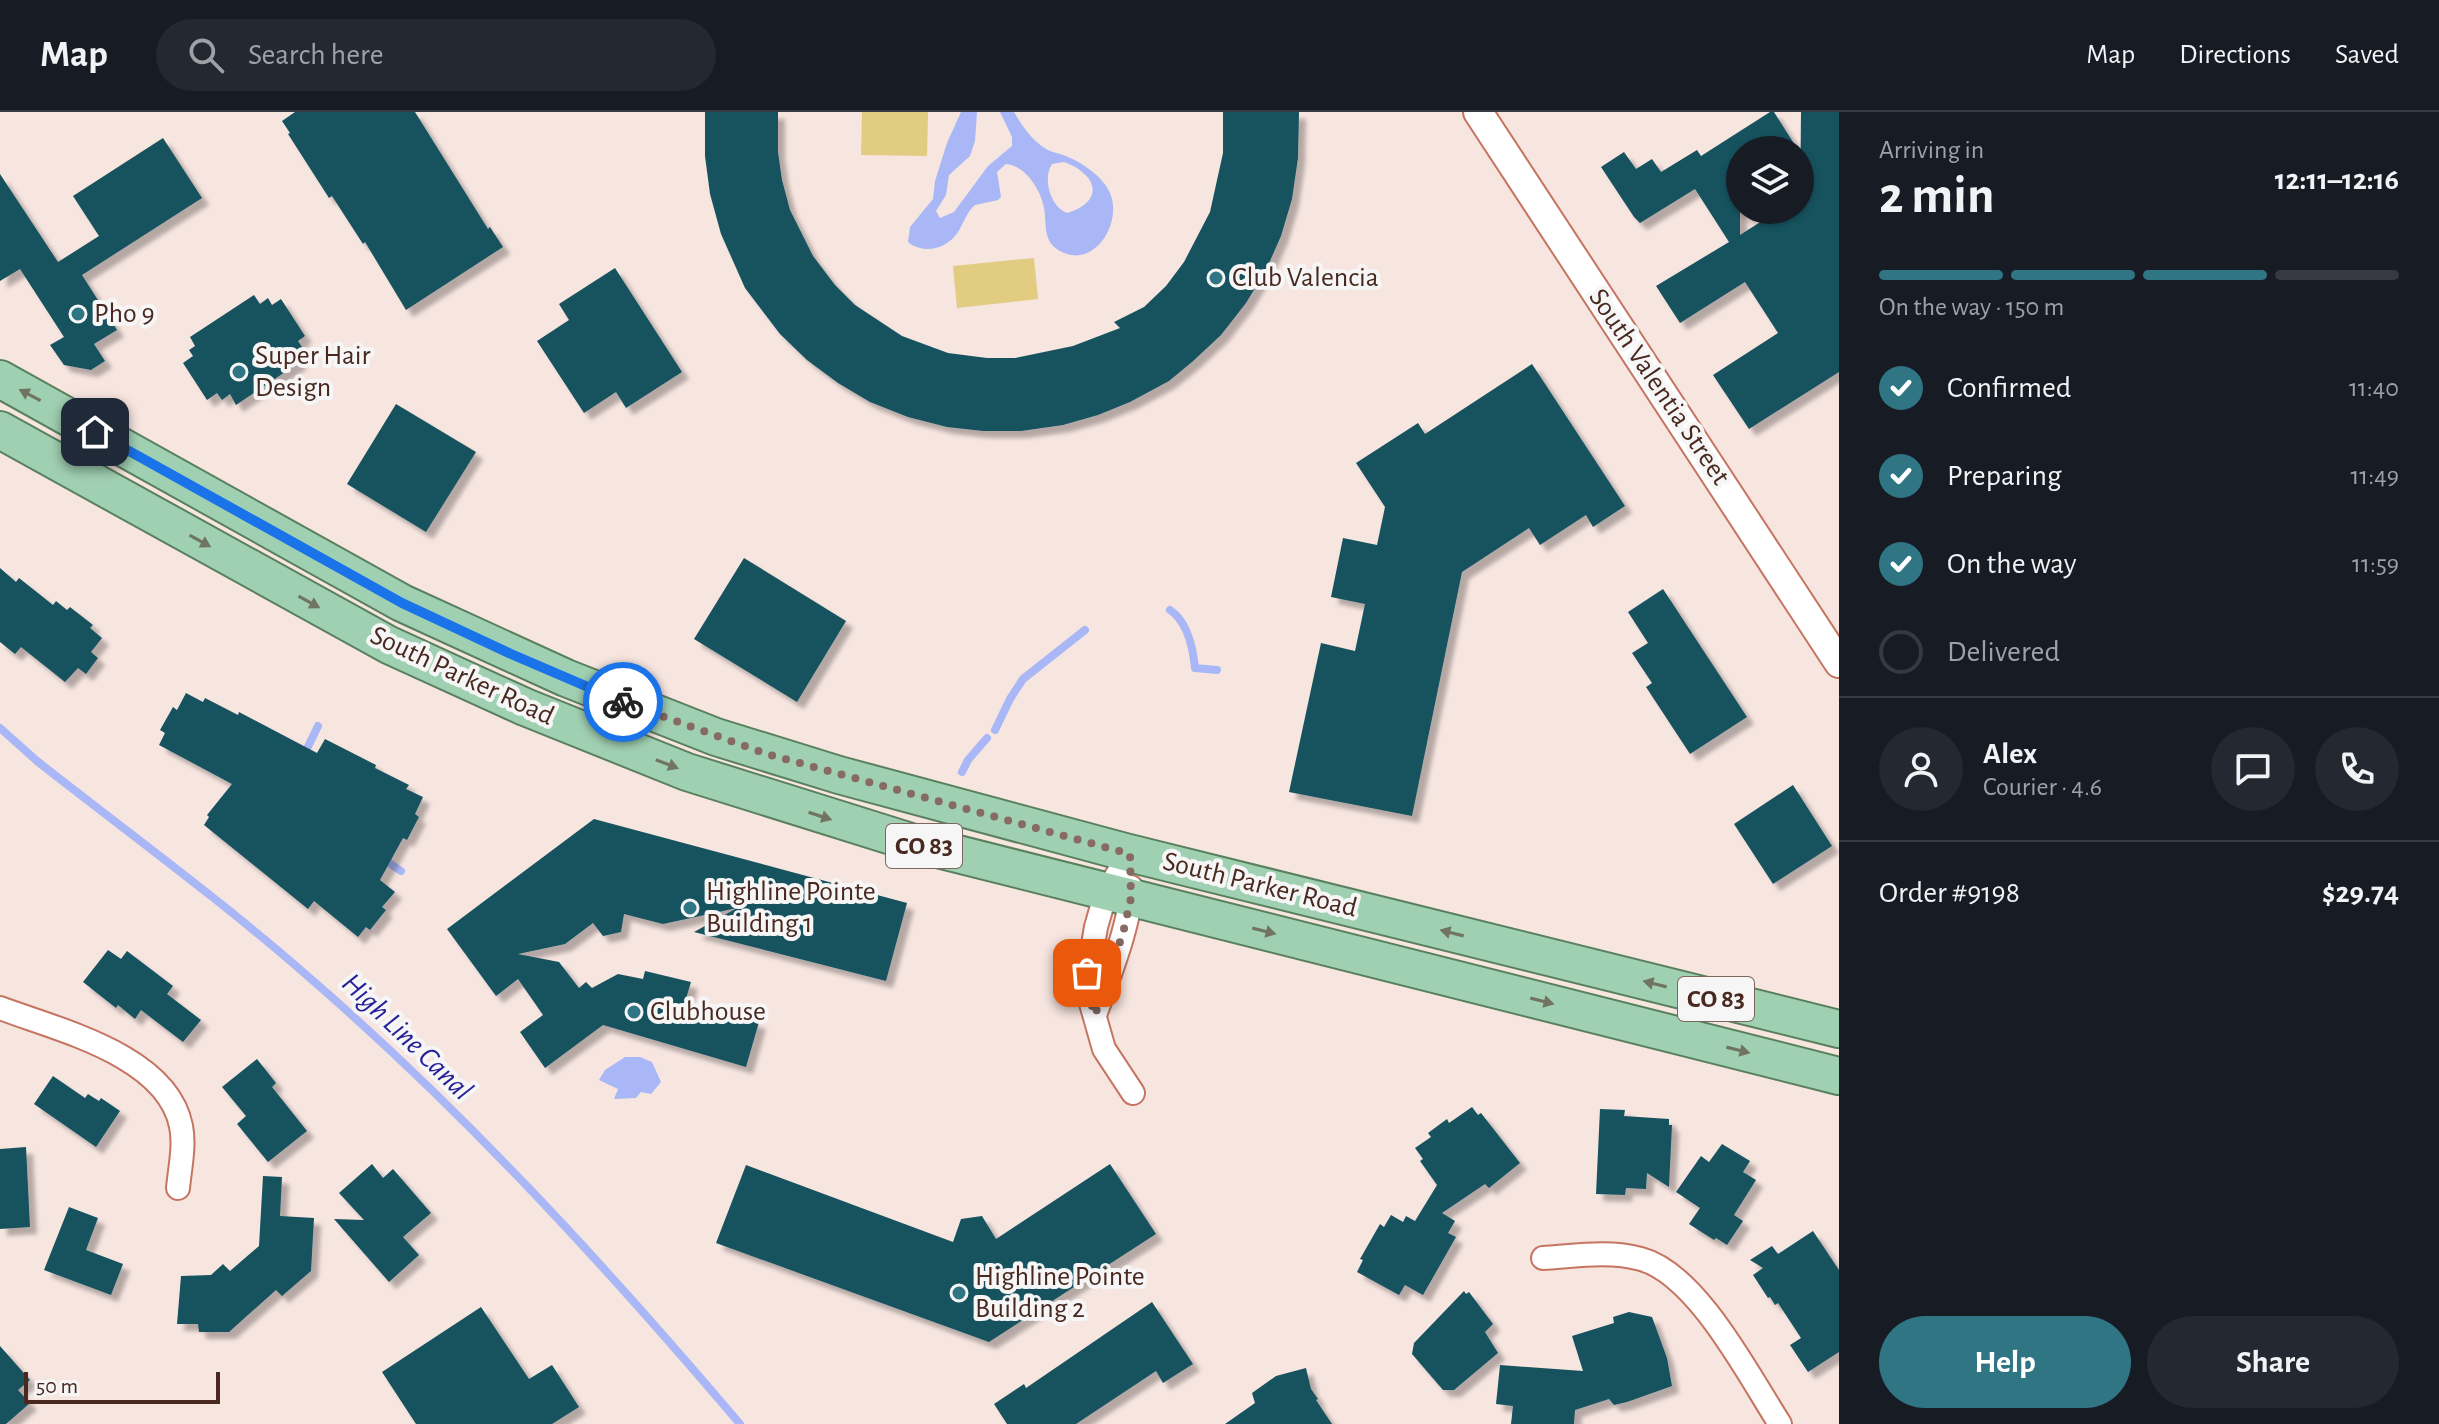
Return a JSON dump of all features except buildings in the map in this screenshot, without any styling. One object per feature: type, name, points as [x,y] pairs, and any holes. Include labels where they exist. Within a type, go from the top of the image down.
[{"type":"main road","name":"South Parker Road","points":[[0,379],[372,587],[459,630],[681,724],[767,754],[1130,854],[1839,1029]]},
{"type":"main road","name":"South Parker Road","points":[[0,430],[352,625],[444,671],[592,736],[716,782],[847,824],[1839,1076]]},
{"type":"street","name":"South Valentia Street","points":[[1478,112],[1839,663]]},
{"type":"street","points":[[1130,854],[1119,895],[1096,927],[1086,979],[1104,1049],[1133,1093]]},
{"type":"street","points":[[0,1008],[119,1055],[154,1079],[175,1108],[181,1123],[183,1141],[178,1188]]},
{"type":"street","points":[[1543,1258],[1625,1255],[1653,1263],[1670,1273],[1702,1305],[1780,1424]]},
{"type":"shaded area","points":[[862,112],[928,112],[927,156],[861,155]]},
{"type":"shaded area","points":[[1034,258],[1038,299],[957,308],[953,266]]},
{"type":"water","points":[[961,112],[977,112],[975,141],[970,156],[949,175],[946,195],[936,211],[940,218],[954,212],[988,166],[1012,146],[1012,137],[1000,112],[1014,112],[1041,145],[1083,165],[1107,187],[1113,205],[1109,230],[1094,249],[1084,254],[1072,255],[1060,251],[1050,242],[1046,232],[1044,208],[1036,186],[1020,169],[1006,164],[997,172],[1001,197],[998,200],[975,205],[948,243],[928,249],[914,246],[908,242],[910,227],[933,199],[935,181]],"holes":[[[1064,162],[1090,180],[1092,195],[1088,202],[1067,213],[1056,205],[1050,192],[1049,170],[1052,164]]]},
{"type":"water","points":[[625,1057],[640,1057],[652,1062],[661,1082],[651,1094],[641,1092],[636,1098],[614,1099],[618,1089],[599,1080],[605,1070]]},
{"type":"waterway","points":[[1170,610],[1185,628],[1195,668],[1217,670]]},
{"type":"waterway","points":[[995,730],[1023,679],[1085,630]]},
{"type":"waterway","points":[[303,757],[318,726]]},
{"type":"waterway","name":"High Line Canal","points":[[0,728],[37,761],[205,891],[362,1024],[530,1189],[637,1305],[740,1424]]},
{"type":"waterway","points":[[962,772],[987,738]]},
{"type":"waterway","points":[[382,858],[401,871]]},
{"type":"way so far","points":[[623,702],[767,754],[1130,854],[1131,898],[1123,933],[1095,1015],[1086,986],[1087,973]]},
{"type":"place","name":"Club Valencia","points":[[1216,278]]},
{"type":"place","name":"Pho 9","points":[[78,314]]},
{"type":"place","name":"Super Hair Design","points":[[239,372]]},
{"type":"place","name":"Highline Pointe Building 1","points":[[690,908]]},
{"type":"place","name":"Clubhouse","points":[[634,1012]]},
{"type":"place","name":"Highline Pointe Building 2","points":[[959,1293]]},
{"type":"route","points":[[95,432],[402,603],[623,702]]}]
